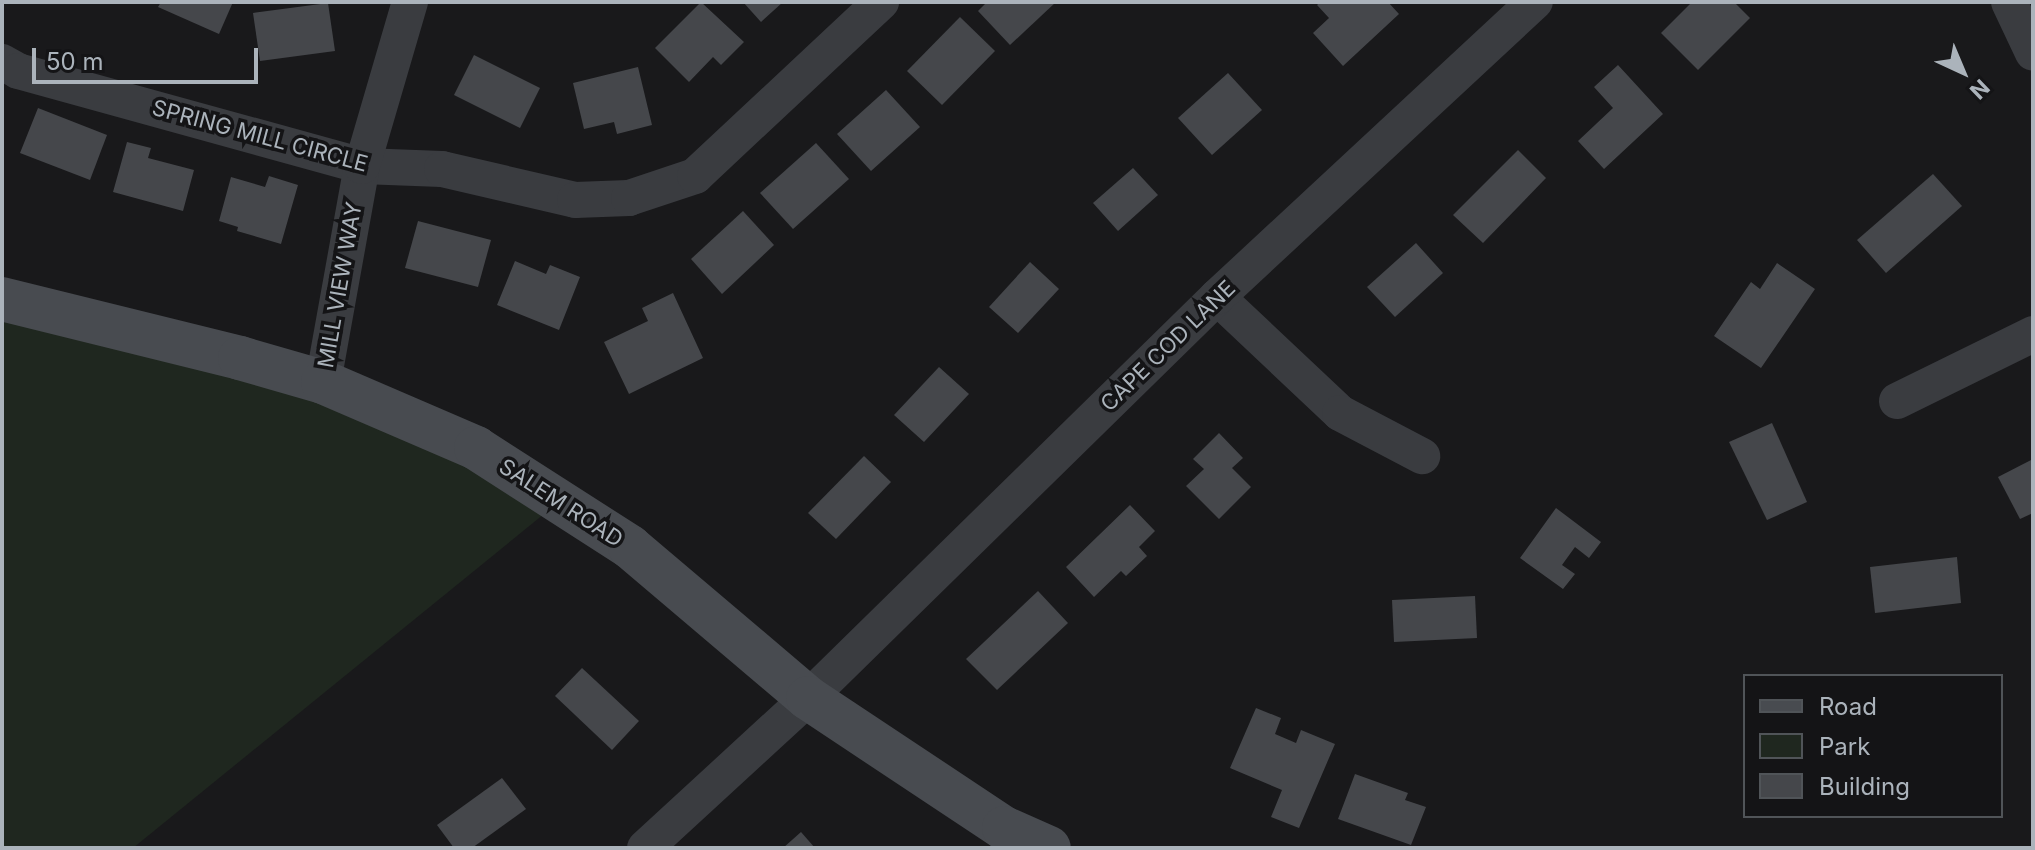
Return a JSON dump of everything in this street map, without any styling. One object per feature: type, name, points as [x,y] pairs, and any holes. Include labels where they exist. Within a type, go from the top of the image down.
[{"type":"street","name":"MILL VIEW WAY","points":[[323,382],[362,166],[410,2]]},
{"type":"street","name":"SPRING MILL CIRCLE","points":[[2,62],[18,71],[362,166],[442,169],[575,200],[629,198],[695,176],[881,2]]},
{"type":"street","name":"CAPE COD LANE","points":[[645,848],[808,698],[1217,297],[1535,2]]},
{"type":"street","points":[[2009,2],[2033,53]]},
{"type":"street","points":[[1217,297],[1340,413],[1422,456]]},
{"type":"street","name":"SALEM ROAD","points":[[2,299],[240,358],[323,382],[476,448],[630,547],[808,698],[1004,828],[1049,848]]},
{"type":"street","points":[[1897,401],[2033,334]]},
{"type":"green space","points":[[2,303],[367,403],[544,514],[133,848],[2,848]]},
{"type":"building","points":[[161,2],[233,2],[219,34],[158,7]]},
{"type":"building","points":[[701,2],[744,42],[721,65],[713,57],[689,82],[655,48]]},
{"type":"building","points":[[743,2],[783,2],[761,22]]},
{"type":"building","points":[[987,2],[1056,2],[1010,45],[978,11]]},
{"type":"building","points":[[1320,2],[1388,2],[1399,14],[1343,66],[1313,33],[1329,18],[1317,5]]},
{"type":"building","points":[[1692,2],[1734,2],[1750,18],[1698,70],[1661,33]]},
{"type":"building","points":[[328,3],[335,51],[260,61],[253,13]]},
{"type":"building","points":[[960,17],[995,51],[942,105],[907,71]]},
{"type":"building","points":[[474,55],[540,88],[520,128],[454,95]]},
{"type":"building","points":[[1618,65],[1663,114],[1604,169],[1578,141],[1613,108],[1594,87]]},
{"type":"building","points":[[638,67],[652,125],[617,134],[614,122],[584,129],[573,83]]},
{"type":"building","points":[[1228,73],[1262,110],[1212,155],[1178,118]]},
{"type":"building","points":[[886,90],[920,127],[871,171],[837,134]]},
{"type":"building","points":[[38,108],[107,135],[90,180],[20,153]]},
{"type":"building","points":[[127,142],[151,148],[148,158],[194,170],[183,211],[113,192]]},
{"type":"building","points":[[816,143],[849,179],[793,229],[760,193]]},
{"type":"building","points":[[1518,150],[1546,178],[1483,243],[1453,215]]},
{"type":"building","points":[[1133,168],[1158,195],[1118,231],[1093,203]]},
{"type":"building","points":[[1933,174],[1962,206],[1886,273],[1857,240]]},
{"type":"building","points":[[269,176],[298,185],[281,244],[237,231],[238,227],[219,221],[231,177],[265,187]]},
{"type":"building","points":[[743,211],[774,245],[722,294],[691,259]]},
{"type":"building","points":[[418,221],[491,240],[478,287],[405,268]]},
{"type":"building","points":[[1416,243],[1443,273],[1395,317],[1367,287]]},
{"type":"building","points":[[515,261],[546,274],[550,265],[580,277],[559,330],[497,305]]},
{"type":"building","points":[[1030,262],[1059,289],[1018,333],[989,307]]},
{"type":"building","points":[[1777,263],[1815,289],[1761,368],[1714,336],[1751,282],[1760,289]]},
{"type":"building","points":[[673,293],[703,358],[629,394],[604,342],[648,321],[642,308]]},
{"type":"building","points":[[939,367],[969,394],[924,442],[894,415]]},
{"type":"building","points":[[1772,423],[1807,502],[1767,520],[1729,442]]},
{"type":"building","points":[[1219,433],[1243,458],[1232,468],[1251,487],[1219,519],[1186,486],[1204,469],[1193,459]]},
{"type":"building","points":[[864,456],[891,482],[836,539],[808,513]]},
{"type":"building","points":[[2033,459],[2033,513],[2020,519],[1998,477]]},
{"type":"building","points":[[1130,505],[1155,531],[1139,547],[1147,556],[1126,576],[1121,571],[1094,597],[1066,567]]},
{"type":"building","points":[[1556,508],[1601,542],[1589,558],[1575,547],[1562,565],[1575,574],[1563,589],[1520,558]]},
{"type":"building","points":[[1957,557],[1961,603],[1875,613],[1870,567]]},
{"type":"building","points":[[1038,591],[1068,623],[997,690],[966,659]]},
{"type":"building","points":[[1475,596],[1477,638],[1394,642],[1392,600]]},
{"type":"building","points":[[582,668],[639,721],[612,750],[555,696]]},
{"type":"building","points":[[1256,708],[1281,718],[1275,734],[1296,743],[1301,730],[1335,744],[1299,828],[1271,817],[1282,790],[1230,768]]},
{"type":"building","points":[[1355,774],[1408,793],[1405,800],[1426,807],[1411,845],[1338,819]]},
{"type":"building","points":[[502,778],[526,809],[472,848],[454,848],[437,825]]},
{"type":"building","points":[[801,832],[815,848],[783,848]]}]
